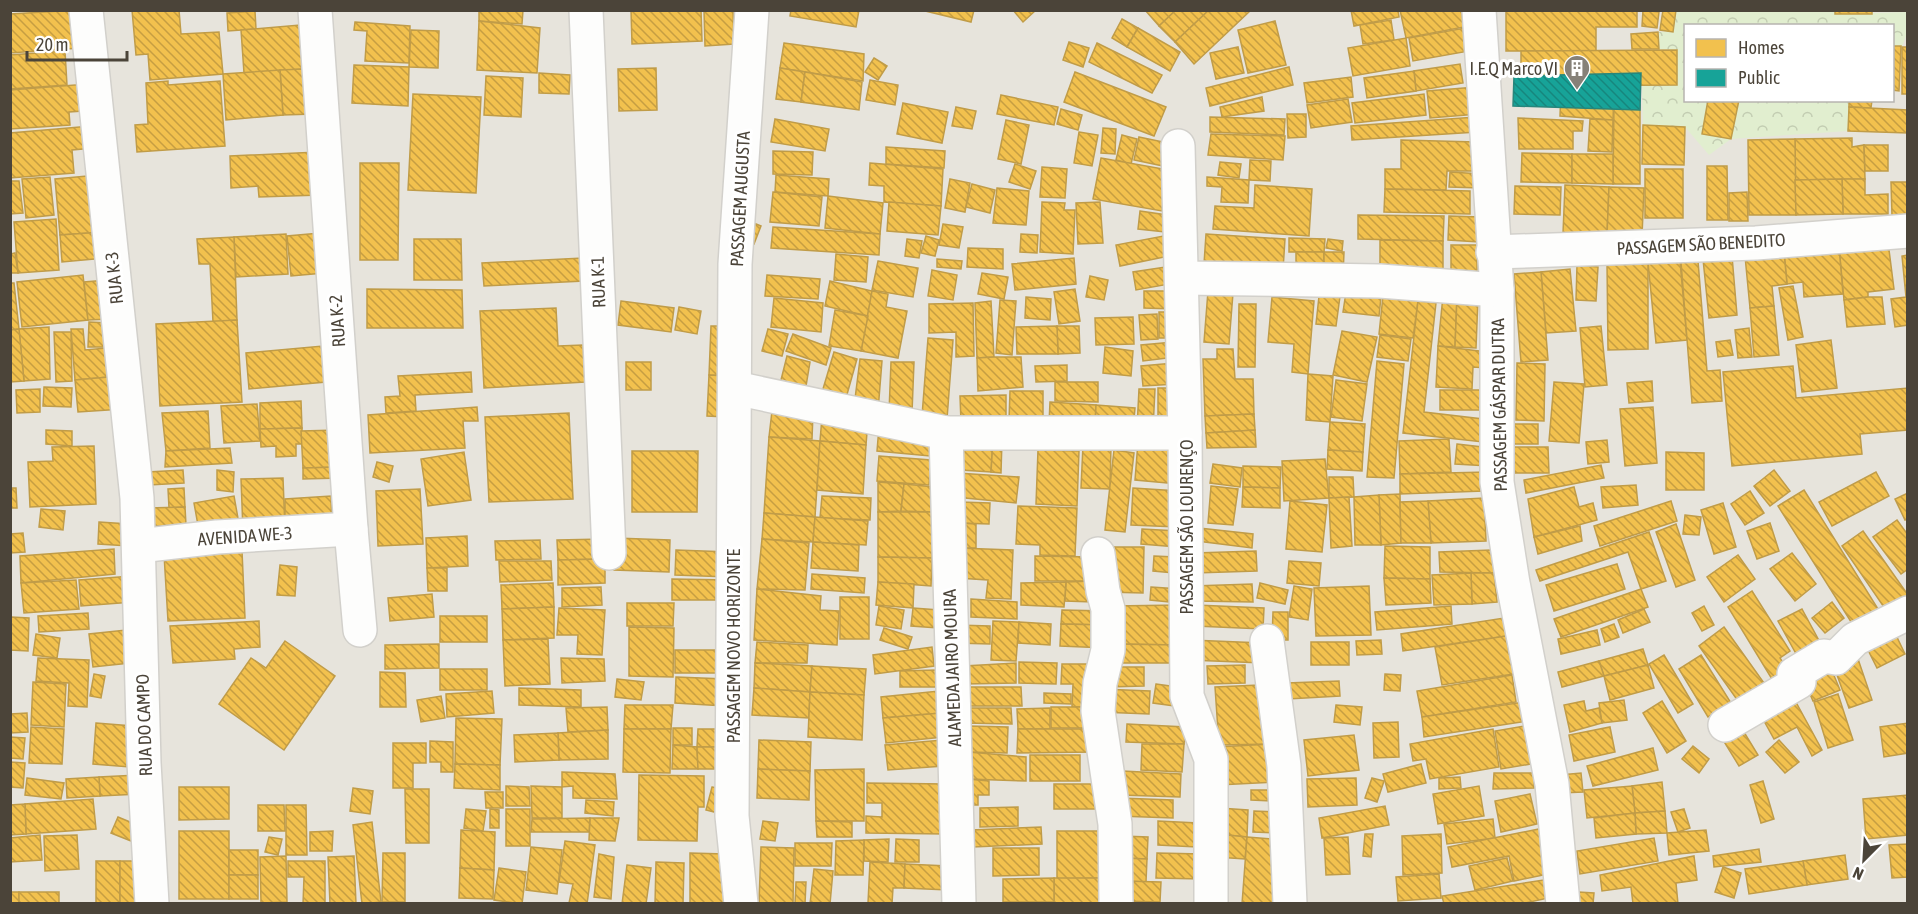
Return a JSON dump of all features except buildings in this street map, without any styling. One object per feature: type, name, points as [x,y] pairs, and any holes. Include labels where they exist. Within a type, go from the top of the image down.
[{"type":"street","name":"RUA K-3","points":[[86,10],[137,498],[139,546]]},
{"type":"street","name":"RUA K-2","points":[[315,10],[360,630]]},
{"type":"street","name":"RUA K-1","points":[[586,10],[609,553]]},
{"type":"street","name":"PASSAGEM AUGUSTA","points":[[735,388],[735,264],[752,10]]},
{"type":"street","name":"PASSAGEM GÁSPAR DUTRA","points":[[1479,10],[1497,290],[1497,482],[1513,583],[1552,784],[1563,903]]},
{"type":"street","name":"PASSAGEM SÃO LOURENÇO","points":[[1178,146],[1185,433],[1187,696],[1210,759],[1211,903]]},
{"type":"street","name":"PASSAGEM SÃO BENEDITO","points":[[1493,252],[1756,243],[1908,231]]},
{"type":"street","points":[[1182,278],[1380,281],[1497,290]]},
{"type":"street","points":[[735,388],[945,433],[1185,433]]},
{"type":"street","name":"PASSAGEM NOVO HORIZONTE","points":[[735,388],[732,816],[741,903]]},
{"type":"street","name":"ALAMEDA JAIRO MOURA","points":[[945,433],[959,903]]},
{"type":"street","name":"AVENIDA WE-3","points":[[139,546],[217,537],[351,529]]},
{"type":"street","name":"RUA DO CAMPO","points":[[139,546],[144,763],[152,903]]},
{"type":"street","points":[[1098,554],[1108,609],[1108,650],[1100,682],[1098,711],[1115,824],[1116,903]]},
{"type":"street","points":[[1725,725],[1799,682],[1794,674],[1824,656],[1836,658],[1855,639],[1908,613]]},
{"type":"street","points":[[1267,641],[1284,766],[1290,903]]},
{"type":"shaded area","points":[[10,11],[1907,11],[1907,903],[11,903]]},
{"type":"green space","points":[[1835,10],[1835,14],[1907,12],[1907,33],[1902,47],[1894,46],[1894,24],[1684,24],[1684,102],[1849,102],[1848,131],[1731,139],[1709,155],[1685,127],[1643,125],[1642,85],[1677,85],[1677,50],[1659,49],[1658,32],[1673,31],[1676,11]]},
{"type":"place","name":"I.E.Q Marco VI","points":[[1577,91]]}]
